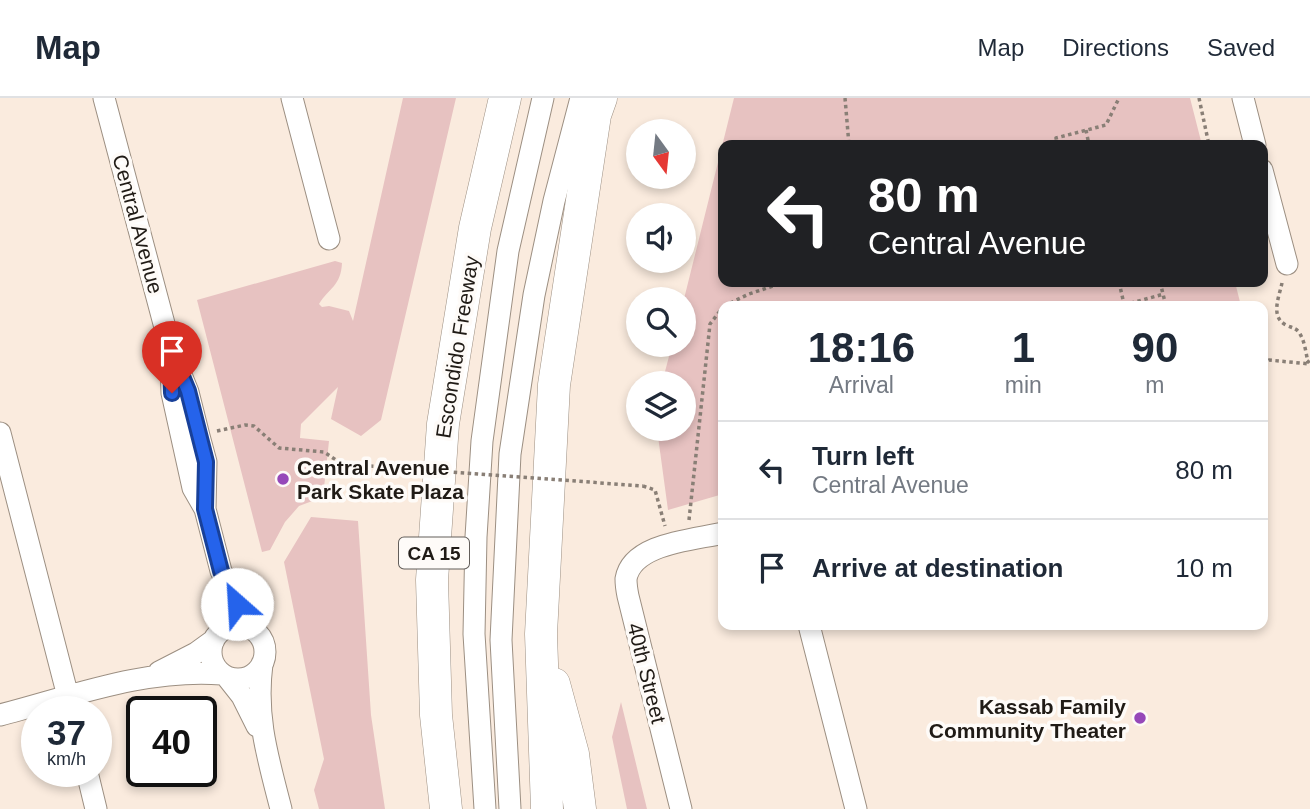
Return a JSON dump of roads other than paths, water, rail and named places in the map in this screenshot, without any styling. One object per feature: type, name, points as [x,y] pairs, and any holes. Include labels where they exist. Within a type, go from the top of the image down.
[{"type":"highway","name":"Escondido Freeway","points":[[446,809],[436,715],[432,580],[443,424],[475,228],[505,98]]},
{"type":"highway","points":[[547,809],[541,634],[554,385],[595,115],[601,98]]},
{"type":"highway","points":[[541,634],[573,754],[580,809]]},
{"type":"street","name":"Central Avenue","points":[[104,98],[171,350],[188,391],[206,462],[205,509]]},
{"type":"street","points":[[292,98],[329,239]]},
{"type":"street","points":[[485,809],[474,634],[482,440],[508,251],[543,98]]},
{"type":"street","points":[[509,809],[501,640],[510,454],[534,295],[554,201],[581,98]]},
{"type":"street","points":[[1243,98],[1254,140]]},
{"type":"street","points":[[1268,193],[1287,264]]},
{"type":"street","name":"Central Avenue","points":[[171,350],[172,393],[193,488],[205,509],[221,571],[249,628]]},
{"type":"street","points":[[0,433],[68,696]]},
{"type":"street","name":"40th Street","points":[[681,809],[626,579],[632,566],[642,555],[670,545],[718,534]]},
{"type":"street","name":"Central Avenue","points":[[217,636],[221,571]]},
{"type":"street","points":[[95,696],[154,675],[196,653],[234,625],[249,628],[262,639],[265,647],[258,692],[263,736],[281,809]]},
{"type":"street","points":[[810,630],[856,809]]},
{"type":"street","points":[[217,636],[212,658],[242,696],[263,736]]},
{"type":"street","points":[[154,675],[200,672],[237,679],[256,672],[262,664]]},
{"type":"street","points":[[0,715],[21,712]]},
{"type":"street","points":[[91,787],[96,809]]},
{"type":"place","name":"Central Avenue Park Skate Plaza","points":[[283,479]]},
{"type":"place","name":"Kassab Family Community Theater","points":[[1140,718]]}]
